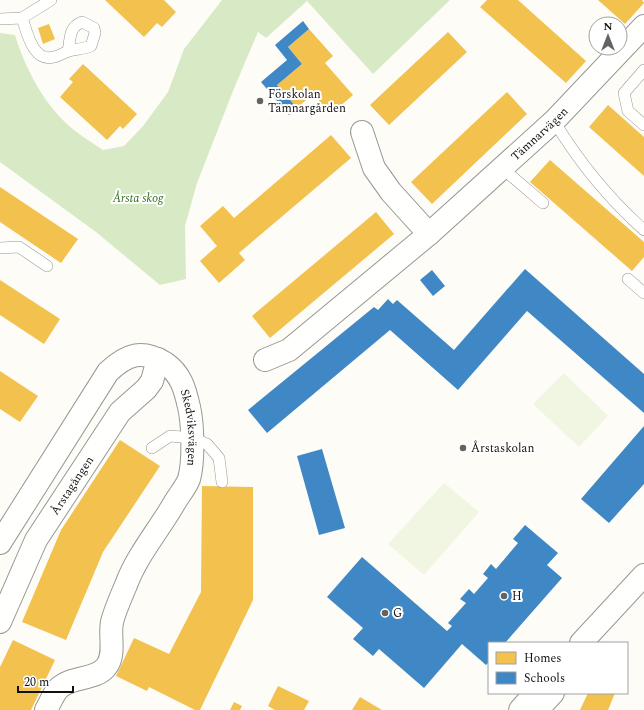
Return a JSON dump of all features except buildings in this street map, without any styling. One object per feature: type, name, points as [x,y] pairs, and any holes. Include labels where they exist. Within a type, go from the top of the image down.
[{"type":"street","name":"Tämnarvägen","points":[[265,360],[289,350],[429,234],[554,121],[644,26]]},
{"type":"street","points":[[362,132],[374,168],[391,192],[429,234]]},
{"type":"street","name":"Skedviksvägen","points":[[2,534],[108,372],[127,357],[142,354],[158,359],[177,375],[184,387],[191,417],[192,438],[189,479],[166,518],[139,557],[116,610],[112,624],[111,656],[107,666],[101,673],[70,680],[59,687],[46,710]]},
{"type":"street","name":"Årstagången","points":[[0,622],[36,540],[120,412],[146,389],[152,381],[158,359]]},
{"type":"street","points":[[582,642],[644,574]]},
{"type":"street","points":[[600,642],[644,595]]},
{"type":"street","points":[[520,710],[534,694]]},
{"type":"street","points":[[537,710],[552,694]]},
{"type":"lane","points":[[0,19],[22,18],[51,0]]},
{"type":"lane","points":[[22,18],[33,49],[40,55],[46,58],[54,58],[68,51]]},
{"type":"lane","points":[[644,70],[624,93],[628,111],[644,125]]},
{"type":"lane","points":[[554,121],[574,154],[617,206],[644,230]]},
{"type":"lane","points":[[502,168],[543,203]]},
{"type":"lane","points":[[0,248],[19,247],[47,266]]},
{"type":"lane","points":[[628,279],[644,293]]},
{"type":"lane","points":[[152,448],[170,436],[192,438],[207,444],[218,458],[222,482]]},
{"type":"green space","name":"Årsta skog","points":[[222,0],[450,0],[373,74],[307,1],[266,38],[258,32],[197,183],[185,226],[186,279],[160,285],[96,232],[0,162],[0,33],[15,35],[29,71],[49,104],[57,114],[74,130],[103,150],[124,146],[143,126],[168,92],[184,49]]},
{"type":"green space","points":[[564,373],[608,416],[579,447],[533,404]]},
{"type":"green space","points":[[444,483],[479,512],[424,575],[388,544]]},
{"type":"place","name":"Förskolan Tämnargården","points":[[260,101]]},
{"type":"place","name":"Årstaskolan","points":[[463,448]]},
{"type":"place","name":"H","points":[[504,596]]},
{"type":"place","name":"G","points":[[385,613]]}]
